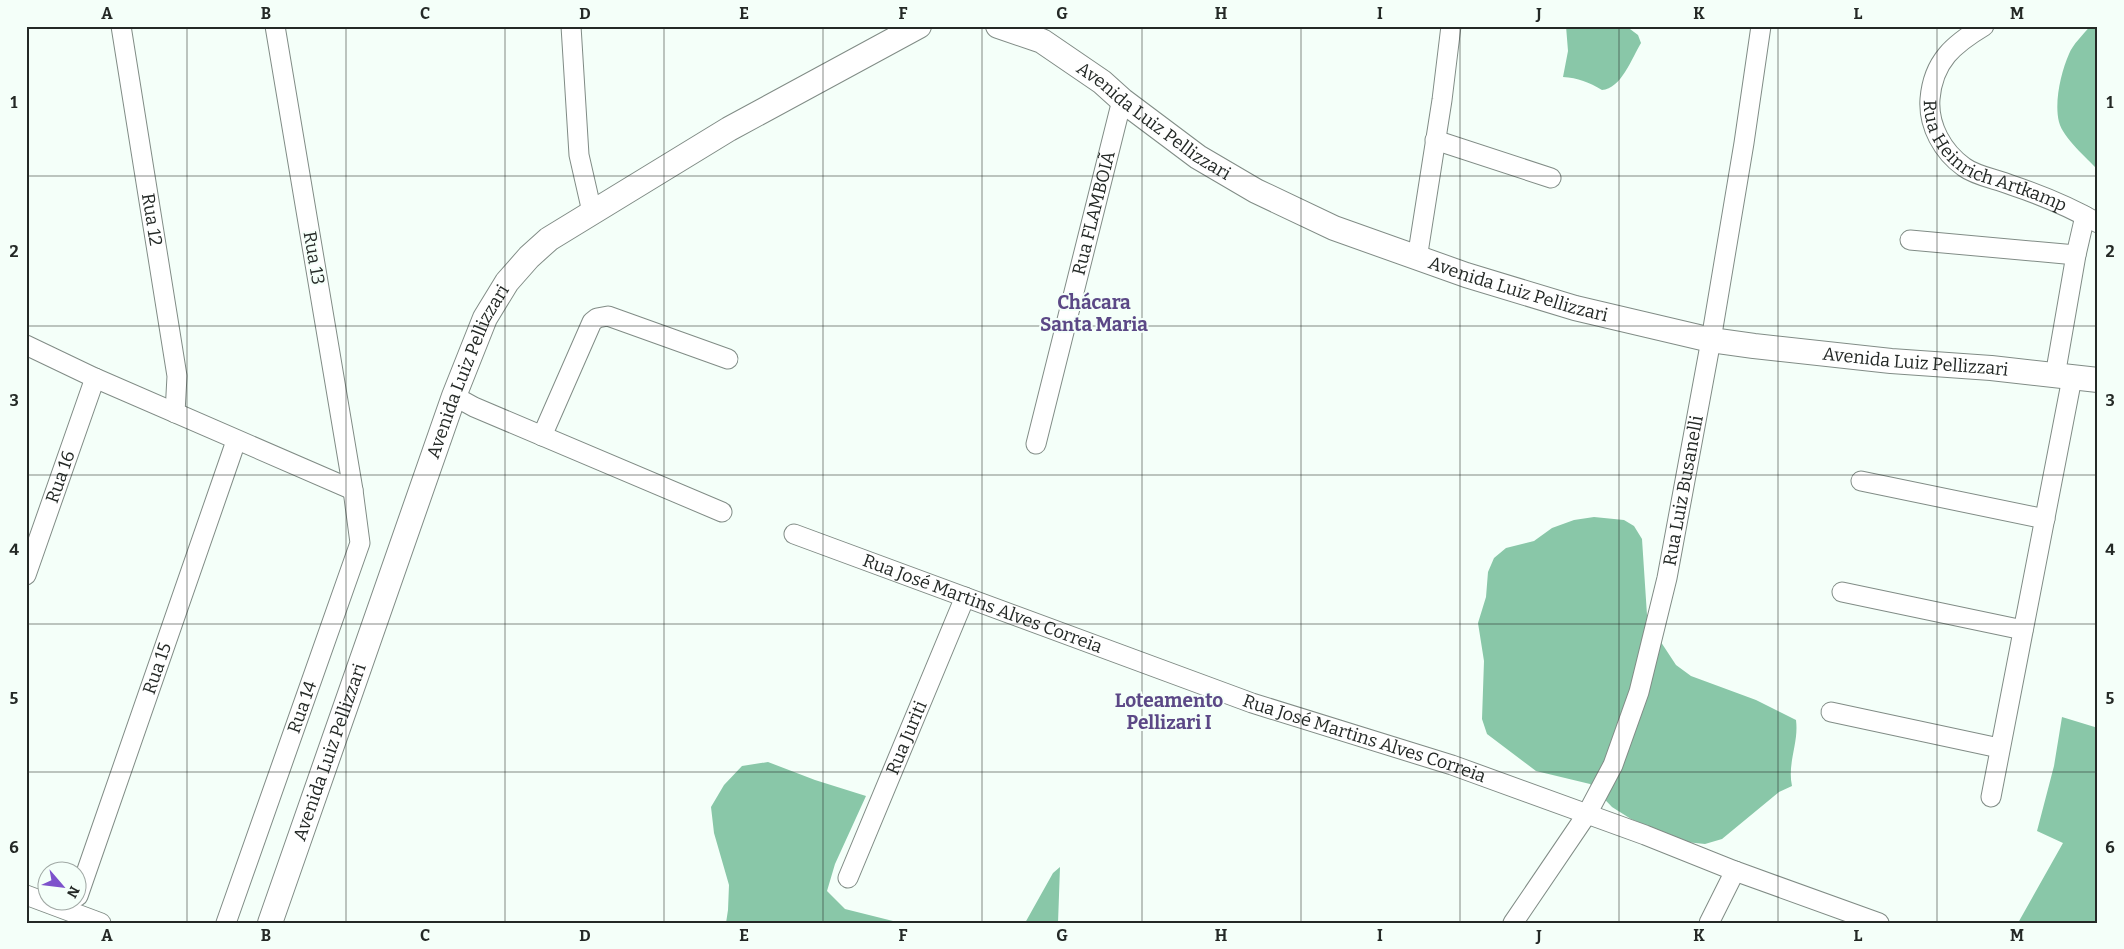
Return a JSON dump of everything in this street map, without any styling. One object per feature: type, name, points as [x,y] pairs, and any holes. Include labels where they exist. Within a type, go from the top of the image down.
[{"type":"main road","name":"Avenida Luiz Pellizzari","points":[[270,923],[454,396],[485,318],[507,282],[529,256],[549,239],[592,212],[729,129],[919,26]]},
{"type":"main road","name":"Avenida Luiz Pellizzari","points":[[998,26],[1042,41],[1102,82],[1122,100],[1198,157],[1256,191],[1334,228],[1416,259],[1511,290],[1575,308],[1711,340],[1754,346],[2098,380]]},
{"type":"street","name":"Rua 12","points":[[121,26],[177,376],[175,413]]},
{"type":"street","name":"Rua 13","points":[[275,26],[353,490]]},
{"type":"street","points":[[571,26],[579,155],[592,212]]},
{"type":"street","points":[[1416,259],[1451,26]]},
{"type":"street","name":"Rua Luiz Busanelli","points":[[1513,923],[1587,814],[1613,765],[1639,692],[1667,578],[1711,340],[1744,143],[1761,26]]},
{"type":"street","name":"Rua Heinrich Artkamp","points":[[1984,26],[1959,41],[1943,58],[1931,85],[1929,106],[1934,126],[1942,144],[1951,156],[1966,169],[2061,204],[2092,220]]},
{"type":"street","name":"Rua FLAMBOIÃ","points":[[1036,444],[1122,100]]},
{"type":"street","points":[[1435,140],[1552,178]]},
{"type":"street","points":[[1991,797],[2045,519],[2064,377],[2076,254],[2092,220]]},
{"type":"street","points":[[1910,240],[2076,254]]},
{"type":"street","points":[[542,436],[592,322],[597,318],[608,316],[728,359]]},
{"type":"street","points":[[26,345],[236,441],[353,490]]},
{"type":"street","name":"Rua 16","points":[[26,575],[95,378]]},
{"type":"street","points":[[454,396],[474,407],[722,512]]},
{"type":"street","name":"Rua 15","points":[[88,866],[236,441]]},
{"type":"street","points":[[1861,481],[2045,519]]},
{"type":"street","name":"Rua 14","points":[[226,923],[360,544],[353,490]]},
{"type":"street","name":"Rua José Martins Alves Correia","points":[[794,534],[1252,703],[1452,765],[1879,923]]},
{"type":"street","points":[[1842,592],[2023,630]]},
{"type":"street","name":"Rua Juriti","points":[[848,878],[965,597]]},
{"type":"street","points":[[1830,712],[2000,748]]},
{"type":"street","points":[[1709,923],[1735,871]]},
{"type":"street","points":[[87,912],[101,923]]},
{"type":"green space","points":[[1566,26],[1626,26],[1638,35],[1641,43],[1620,79],[1609,88],[1602,90],[1574,78],[1563,77],[1568,51]]},
{"type":"green space","points":[[2090,26],[2098,26],[2098,170],[2065,135],[2059,122],[2057,105],[2059,87],[2066,61],[2073,47]]},
{"type":"green space","points":[[1594,517],[1624,520],[1634,526],[1642,539],[1647,615],[1653,630],[1676,665],[1691,676],[1756,700],[1796,720],[1796,737],[1791,769],[1792,786],[1779,792],[1722,839],[1705,844],[1686,842],[1631,819],[1612,807],[1590,784],[1536,771],[1487,734],[1482,719],[1484,661],[1478,623],[1486,597],[1488,572],[1494,558],[1506,548],[1534,541],[1552,528],[1574,520]]},
{"type":"green space","points":[[2062,717],[2098,728],[2098,923],[2018,923],[2063,843],[2037,831],[2054,766]]},
{"type":"green space","points":[[768,762],[815,780],[866,796],[835,864],[827,891],[845,909],[901,923],[726,923],[729,885],[714,833],[711,807],[724,785],[742,766]]},
{"type":"green space","points":[[1060,867],[1058,923],[1025,923],[1053,873]]},
{"type":"district","name":"Chácara Santa Maria","points":[[1094,313]]},
{"type":"district","name":"Loteamento Pellizari I","points":[[1169,711]]}]
